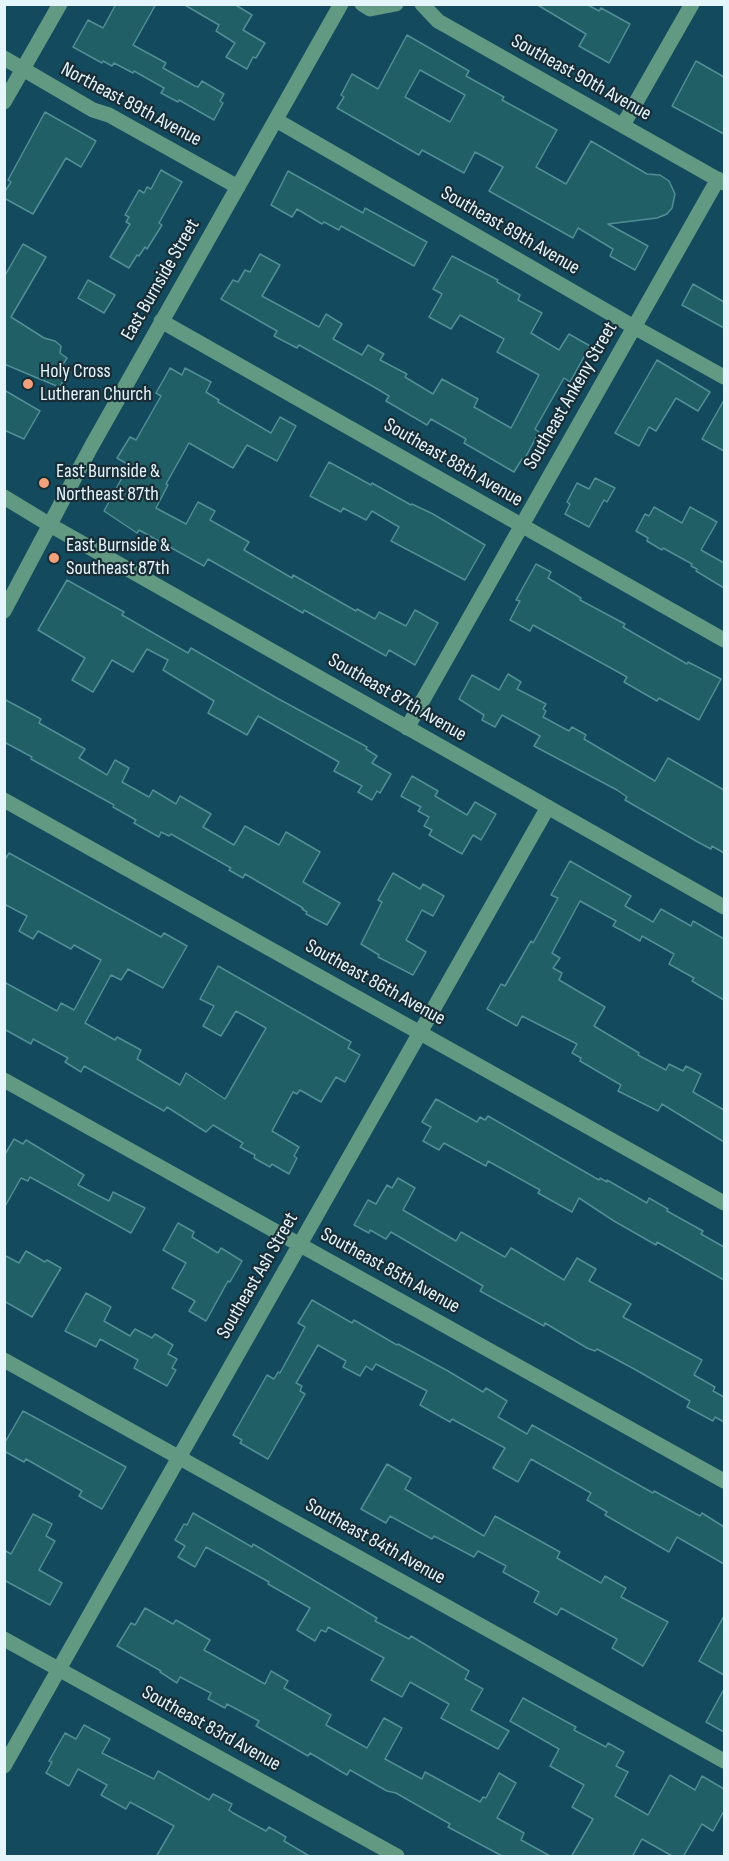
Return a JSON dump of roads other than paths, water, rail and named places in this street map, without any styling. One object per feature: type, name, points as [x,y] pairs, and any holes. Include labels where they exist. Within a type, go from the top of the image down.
[{"type":"street","points":[[4,102],[60,4]]},
{"type":"street","name":"East Burnside Street","points":[[4,611],[67,490],[341,4]]},
{"type":"street","points":[[362,4],[370,9],[396,4]]},
{"type":"street","name":"Southeast 90th Avenue","points":[[422,4],[438,21],[721,181]]},
{"type":"street","points":[[624,125],[692,4]]},
{"type":"street","name":"Northeast 89th Avenue","points":[[4,58],[93,110],[109,115],[238,187]]},
{"type":"street","name":"Southeast 89th Avenue","points":[[276,120],[724,377]]},
{"type":"street","name":"Southeast Ankeny Street","points":[[408,728],[634,327],[721,181]]},
{"type":"street","name":"Southeast 88th Avenue","points":[[161,321],[724,640]]},
{"type":"street","name":"Southeast 87th Avenue","points":[[4,496],[50,525],[724,907]]},
{"type":"street","name":"Southeast 86th Avenue","points":[[4,800],[724,1203]]},
{"type":"street","name":"Southeast Ash Street","points":[[4,1766],[548,807]]},
{"type":"street","name":"Southeast 85th Avenue","points":[[4,1080],[724,1481]]},
{"type":"street","name":"Southeast 84th Avenue","points":[[4,1360],[724,1761]]},
{"type":"street","name":"Southeast 83rd Avenue","points":[[4,1639],[397,1857]]},
{"type":"place","name":"Holy Cross Lutheran Church","points":[[28,384]]},
{"type":"place","name":"East Burnside & Northeast 87th","points":[[44,483]]},
{"type":"place","name":"East Burnside & Southeast 87th","points":[[54,558]]}]
